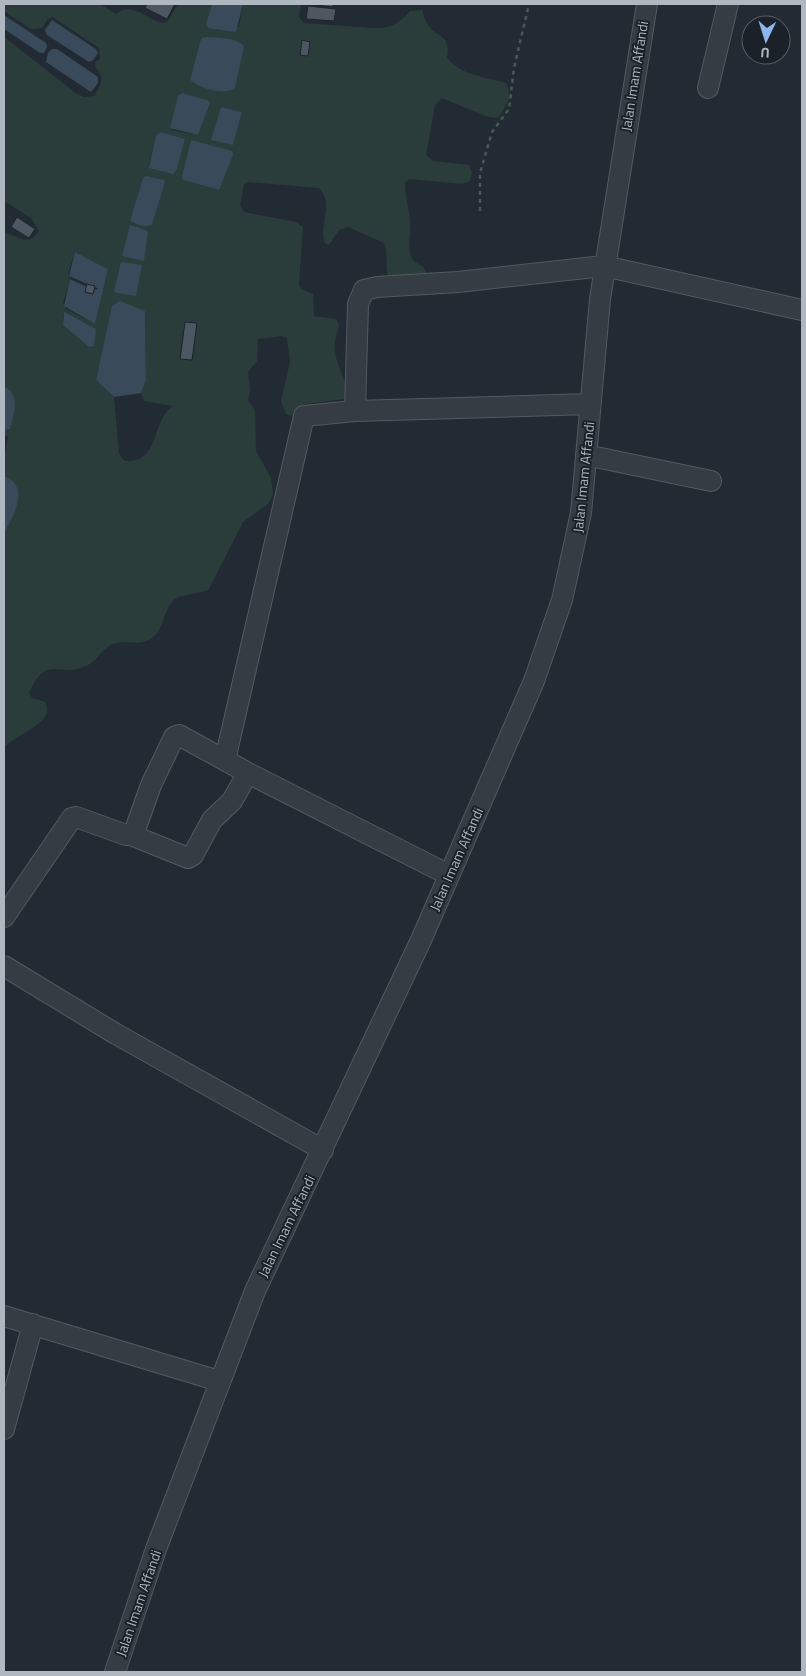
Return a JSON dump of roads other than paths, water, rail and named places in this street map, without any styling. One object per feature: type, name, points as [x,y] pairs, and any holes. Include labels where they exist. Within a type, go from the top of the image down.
[{"type":"street","name":"Jalan Imam Affandi","points":[[114,1672],[156,1549],[255,1291],[421,940],[531,689],[559,608],[581,513],[604,266],[647,4]]},
{"type":"street","points":[[708,88],[728,4]]},
{"type":"street","points":[[354,411],[358,304],[364,290],[377,287],[458,282],[604,266],[802,310]]},
{"type":"street","points":[[224,760],[302,418],[308,415],[354,411],[590,404]]},
{"type":"street","points":[[586,455],[711,480]]},
{"type":"street","points":[[131,835],[134,833],[151,785],[174,738],[182,736],[248,773],[449,875]]},
{"type":"street","points":[[4,917],[72,818],[76,817],[131,835],[188,858],[193,855],[212,820],[232,801],[248,773]]},
{"type":"street","points":[[4,966],[116,1034],[323,1150]]},
{"type":"street","points":[[4,1316],[219,1381]]},
{"type":"street","points":[[4,1429],[33,1324]]},
{"type":"water","points":[[212,4],[243,4],[236,32],[208,28],[206,24]]},
{"type":"water","points":[[4,15],[46,43],[47,47],[44,53],[40,53],[4,29]]},
{"type":"water","points":[[52,20],[96,49],[98,53],[93,60],[89,62],[47,35],[45,30]]},
{"type":"water","points":[[202,38],[232,39],[244,46],[235,88],[231,90],[212,90],[199,86],[190,80],[200,42]]},
{"type":"water","points":[[52,49],[57,49],[98,77],[98,83],[91,92],[46,62],[48,53]]},
{"type":"water","points":[[182,93],[209,101],[210,103],[198,135],[170,128],[178,96]]},
{"type":"water","points":[[221,107],[242,112],[233,145],[211,140]]},
{"type":"water","points":[[161,132],[185,139],[177,169],[173,174],[149,168],[156,135]]},
{"type":"water","points":[[191,140],[232,151],[233,155],[219,190],[183,180],[182,177]]},
{"type":"water","points":[[146,176],[164,180],[165,182],[152,225],[143,226],[130,220],[143,178]]},
{"type":"water","points":[[130,225],[148,231],[144,261],[122,256]]},
{"type":"water","points":[[75,252],[108,269],[95,324],[64,306],[70,279],[87,287],[85,292],[92,294],[94,290],[99,289],[69,276]]},
{"type":"water","points":[[121,262],[142,265],[136,296],[116,293],[114,291]]},
{"type":"water","points":[[120,301],[145,311],[146,380],[141,393],[114,397],[96,380],[112,306]]},
{"type":"water","points":[[64,312],[96,329],[94,346],[89,347],[63,325]]},
{"type":"water","points":[[4,386],[13,394],[15,405],[10,429],[5,430]]},
{"type":"water","points":[[4,476],[17,487],[18,502],[4,534]]}]
